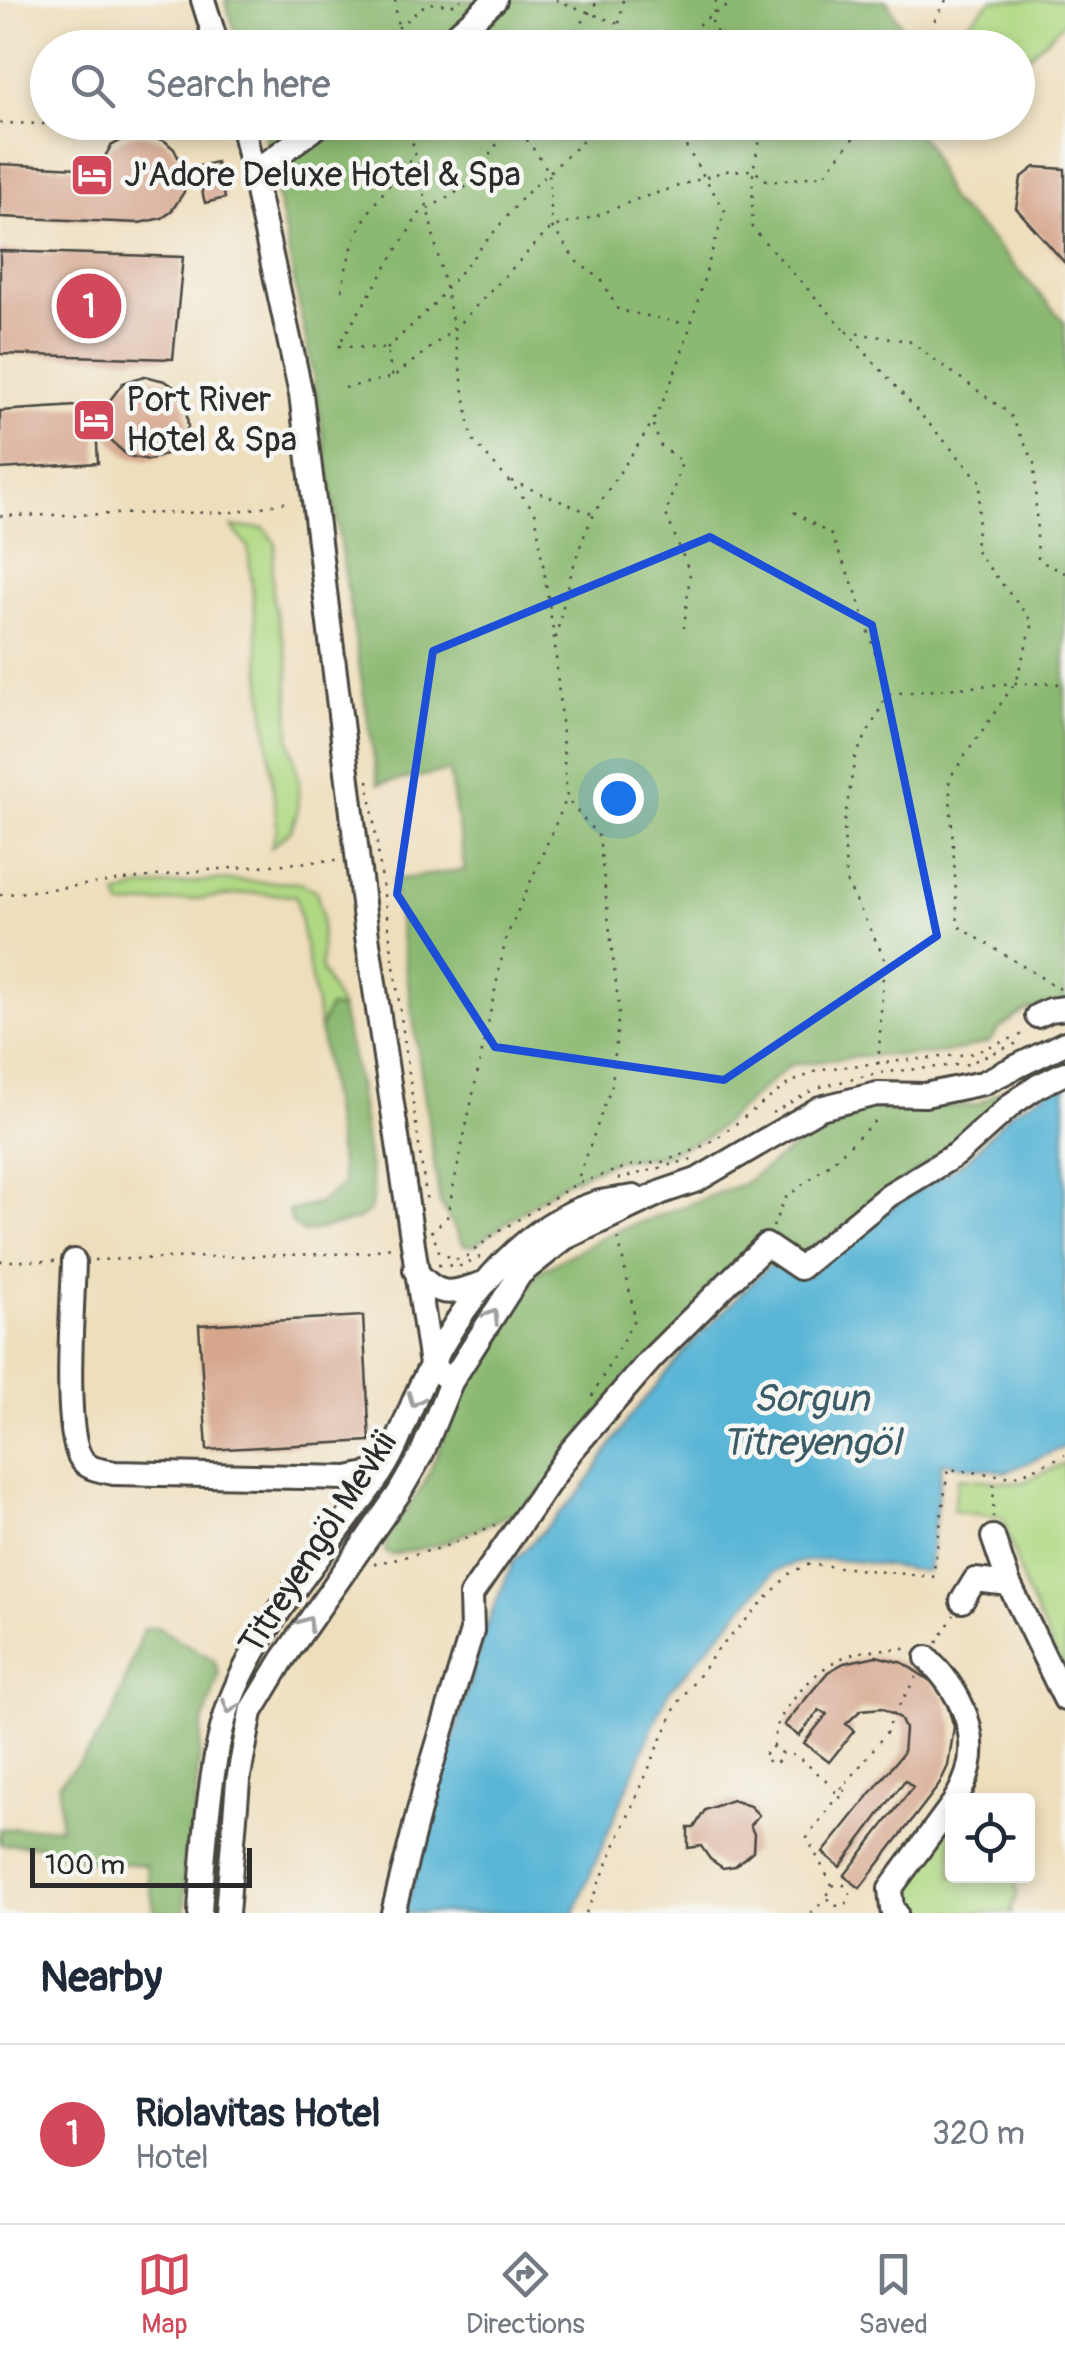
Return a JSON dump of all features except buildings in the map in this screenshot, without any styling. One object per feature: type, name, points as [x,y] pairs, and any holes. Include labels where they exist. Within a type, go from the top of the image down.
[{"type":"street","points":[[203,0],[212,30]]},
{"type":"street","points":[[461,30],[495,0]]},
{"type":"street","points":[[246,140],[300,394],[358,858],[421,1237],[415,1270],[431,1366],[451,1382]]},
{"type":"street","points":[[267,163],[298,140]]},
{"type":"street","points":[[1038,1016],[1065,1008]]},
{"type":"street","name":"Titreyengöl Mevkii","points":[[227,1913],[238,1781],[251,1712],[337,1579],[399,1493],[422,1453],[451,1382],[520,1274],[564,1238],[722,1166],[820,1108],[877,1094],[925,1095],[983,1083],[1065,1042]]},
{"type":"street","points":[[393,1913],[472,1631],[471,1596],[570,1451],[651,1359],[766,1245],[800,1268],[889,1196],[957,1154],[1012,1104],[1065,1074]]},
{"type":"street","name":"Titreyengöl Mevkii","points":[[200,1913],[214,1778],[229,1705],[259,1640],[382,1471],[431,1366],[464,1313],[510,1254],[573,1213],[598,1202],[662,1192]]},
{"type":"street","points":[[74,1261],[71,1418],[79,1456],[89,1467],[114,1473],[348,1478],[382,1471]]},
{"type":"street","points":[[415,1270],[430,1288],[444,1293],[487,1282]]},
{"type":"street","points":[[993,1536],[1010,1584],[1065,1699]]},
{"type":"street","points":[[962,1602],[975,1580],[1010,1584]]},
{"type":"street","points":[[928,1658],[960,1700],[972,1730],[970,1767],[958,1793]]},
{"type":"street","points":[[896,1913],[890,1889],[945,1815]]},
{"type":"path","points":[[395,0],[398,28]]},
{"type":"path","points":[[398,28],[426,2],[456,4],[461,0]]},
{"type":"path","points":[[556,0],[619,24]]},
{"type":"path","points":[[577,30],[598,0]]},
{"type":"path","points":[[622,30],[623,0]]},
{"type":"path","points":[[715,30],[712,23],[716,0]]},
{"type":"path","points":[[694,30],[738,0]]},
{"type":"path","points":[[929,30],[946,0]]},
{"type":"path","points":[[0,123],[30,123]]},
{"type":"path","points":[[0,1261],[364,1253],[421,1237],[446,1216],[506,938],[567,799],[554,644],[535,511],[472,439],[454,329],[411,140]]},
{"type":"path","points":[[500,140],[469,185],[419,214],[338,346],[386,349],[446,290],[524,196],[584,140]]},
{"type":"path","points":[[526,140],[550,172],[552,227],[578,262],[601,279],[618,310],[689,325]]},
{"type":"path","points":[[554,644],[593,515],[653,423],[676,373],[725,211],[681,140]]},
{"type":"path","points":[[760,140],[753,170],[752,228],[981,482],[975,550],[1032,623],[1015,683],[949,778],[958,926],[1065,994]]},
{"type":"path","points":[[345,388],[392,377],[454,329],[552,227],[594,217],[725,171],[753,170],[770,182],[824,174],[851,140]]},
{"type":"path","points":[[342,290],[349,250],[366,213],[414,156]]},
{"type":"path","points":[[847,332],[910,341],[1010,414],[1034,462],[1038,560],[1065,573]]},
{"type":"path","points":[[386,349],[392,377]]},
{"type":"path","points":[[653,423],[660,445],[682,462],[666,514],[690,573],[684,628]]},
{"type":"path","points":[[508,480],[593,515]]},
{"type":"path","points":[[0,516],[237,512],[312,497]]},
{"type":"path","points":[[766,1245],[784,1200],[832,1163],[875,1121],[884,957],[846,881],[844,824],[855,757],[888,694],[855,589],[831,536],[794,512]]},
{"type":"path","points":[[888,694],[1015,683],[1065,684]]},
{"type":"path","points":[[567,799],[599,837],[619,1010],[612,1084],[576,1184]]},
{"type":"path","points":[[0,895],[207,870],[358,858]]},
{"type":"path","points":[[587,1405],[634,1318],[613,1215]]},
{"type":"path","points":[[586,1913],[676,1706],[716,1652],[791,1572],[810,1564],[933,1577],[948,1469],[1014,1477],[1065,1455]]},
{"type":"path","points":[[993,1536],[994,1474]]},
{"type":"path","points":[[337,1579],[361,1567],[442,1548],[495,1525]]},
{"type":"path","points":[[832,1885],[807,1838],[836,1798],[844,1796],[843,1788],[889,1729],[891,1719],[962,1602]]},
{"type":"path","points":[[781,1753],[779,1761],[768,1763],[766,1751],[773,1746],[776,1722],[814,1676],[836,1659],[876,1648],[914,1650],[928,1658]]},
{"type":"path","points":[[773,1746],[781,1753],[796,1756],[835,1788],[843,1788]]},
{"type":"path","points":[[835,1788],[836,1798]]},
{"type":"path","points":[[826,1899],[840,1906],[850,1898],[850,1890],[841,1884],[832,1885]]},
{"type":"path","points":[[811,1913],[826,1899],[832,1885]]},
{"type":"highlighted area","points":[[710,537],[872,625],[937,936],[724,1080],[495,1047],[397,894],[433,651]]},
{"type":"green space","points":[[225,0],[886,0],[902,30],[235,30]]},
{"type":"green space","points":[[992,0],[1065,0],[1065,21],[1035,50],[1035,30],[960,30]]},
{"type":"green space","points":[[266,140],[923,140],[949,200],[987,235],[1065,323],[1065,1003],[1025,1011],[1000,1028],[989,1042],[961,1050],[790,1065],[710,1135],[662,1156],[616,1160],[561,1184],[474,1245],[464,1245],[440,1203],[393,880],[465,870],[449,771],[378,784],[316,391]]},
{"type":"green space","points":[[232,527],[264,528],[276,544],[273,599],[288,660],[290,739],[299,782],[297,813],[291,830],[271,847],[277,827],[248,547]]},
{"type":"green space","points":[[216,880],[301,883],[316,891],[322,913],[321,969],[341,1009],[329,1007],[320,1028],[296,896],[252,893],[121,907],[117,896],[138,888]]},
{"type":"green space","points":[[329,1007],[341,1009],[357,1079],[373,1192],[370,1211],[357,1220],[304,1233],[292,1224],[288,1211],[318,1204],[343,1184],[320,1028]]},
{"type":"green space","points":[[1003,1089],[1009,1100],[800,1261],[766,1239],[526,1508],[440,1544],[392,1555],[385,1552],[386,1537],[423,1486],[479,1357],[540,1271],[609,1234],[743,1184],[810,1136],[865,1108],[976,1105]]},
{"type":"green space","points":[[1065,1463],[1065,1675],[1025,1588],[1003,1518],[953,1511],[958,1478],[1021,1483]]},
{"type":"green space","points":[[157,1627],[214,1660],[219,1674],[202,1727],[194,1814],[184,1865],[186,1913],[155,1913],[146,1865],[69,1859],[46,1846],[0,1844],[0,1829],[60,1827],[59,1783],[87,1754],[114,1713],[143,1629]]},
{"type":"green space","points":[[945,1827],[945,1883],[1015,1883],[1017,1895],[1012,1913],[914,1913],[902,1897],[908,1881]]},
{"type":"water","name":"Sorgun Titreyengöl","points":[[1065,1081],[1065,1447],[1006,1472],[942,1462],[928,1572],[830,1560],[810,1561],[774,1572],[667,1694],[574,1913],[404,1913],[483,1634],[513,1562],[583,1489],[629,1418],[690,1345],[769,1265],[806,1277],[895,1205],[967,1160],[1011,1112]]},
{"type":"place","name":"J'Adore Deluxe Hotel & Spa","points":[[92,175]]},
{"type":"place","name":"Riolavitas Hotel","points":[[89,306]]},
{"type":"place","name":"Port River Hotel & Spa","points":[[94,420]]}]
